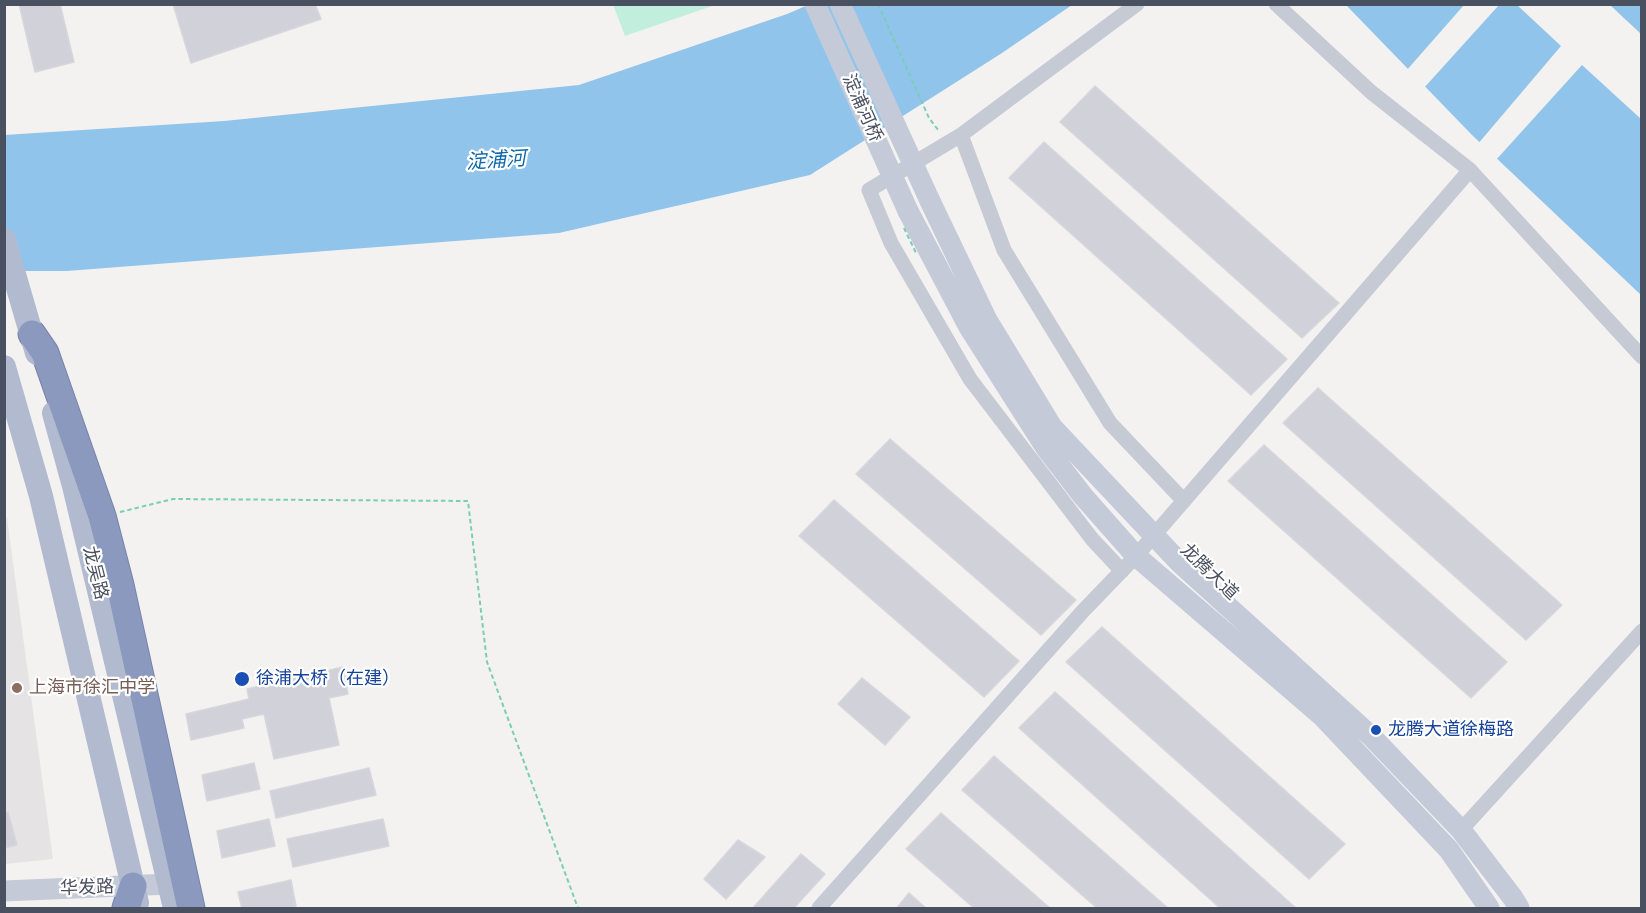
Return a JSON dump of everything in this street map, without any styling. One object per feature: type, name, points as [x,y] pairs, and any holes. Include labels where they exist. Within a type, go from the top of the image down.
[{"type":"highway","points":[[32,334],[45,353],[83,485],[102,516],[120,585],[191,909]]},
{"type":"main road","name":"淀浦河桥","points":[[815,4],[908,212]]},
{"type":"main road","name":"淀浦河桥","points":[[840,4],[930,201]]},
{"type":"main road","name":"龙腾大道","points":[[930,201],[987,320],[1052,427],[1180,563],[1372,737],[1461,830],[1519,909]]},
{"type":"main road","name":"龙腾大道","points":[[908,212],[969,327],[1046,448],[1083,496],[1129,564],[1322,716],[1449,850],[1490,909]]},
{"type":"main road","points":[[4,240],[32,334]]},
{"type":"main road","name":"龙吴路","points":[[4,367],[41,496],[132,901]]},
{"type":"main road","name":"龙吴路","points":[[83,485],[175,909]]},
{"type":"main road","name":"华发路","points":[[4,891],[132,901],[170,884]]},
{"type":"street","points":[[1129,564],[1092,539],[970,379],[891,243],[869,190],[962,135],[1137,4]]},
{"type":"street","points":[[1276,4],[1371,92],[1470,170],[1641,357]]},
{"type":"street","points":[[962,135],[1004,250],[1010,260],[1110,423],[1184,501]]},
{"type":"street","points":[[819,909],[1076,620],[1129,564],[1470,170]]},
{"type":"street","points":[[1461,830],[1641,631]]},
{"type":"path","points":[[878,4],[929,118],[947,143]]},
{"type":"path","points":[[102,516],[173,499],[468,501],[487,662],[578,909]]},
{"type":"shaded area","name":"上海市徐汇中学","points":[[4,518],[7,518],[53,859],[5,864]]},
{"type":"green space","points":[[613,4],[715,5],[625,36]]},
{"type":"water","name":"淀浦河","points":[[808,5],[1072,5],[1002,53],[810,175],[559,233],[67,271],[5,271],[4,135],[224,121],[579,85]]},
{"type":"water","points":[[1346,5],[1641,5],[1641,295],[1473,136]]},
{"type":"pier","points":[[1464,5],[1499,5],[1423,89],[1406,71]]},
{"type":"pier","points":[[1517,5],[1610,5],[1641,34],[1641,119],[1582,65],[1495,161],[1477,145],[1561,46]]},
{"type":"building","points":[[19,4],[60,4],[74,62],[35,72]]},
{"type":"building","points":[[173,4],[315,4],[321,19],[191,63]]},
{"type":"building","points":[[1095,86],[1339,303],[1302,338],[1060,122]]},
{"type":"building","points":[[1044,142],[1287,359],[1251,395],[1009,178]]},
{"type":"building","points":[[1318,388],[1562,605],[1526,640],[1283,423]]},
{"type":"building","points":[[890,439],[1076,600],[1041,635],[856,474]]},
{"type":"building","points":[[1264,445],[1507,662],[1471,698],[1228,481]]},
{"type":"building","points":[[834,500],[1019,661],[984,697],[799,536]]},
{"type":"building","points":[[1102,627],[1345,844],[1309,879],[1066,662]]},
{"type":"building","points":[[343,667],[348,694],[329,698],[339,745],[274,759],[264,714],[242,719],[244,728],[191,740],[186,714],[249,699],[247,689]]},
{"type":"building","points":[[862,678],[910,717],[885,745],[838,704]]},
{"type":"building","points":[[1055,692],[1297,909],[1221,909],[1019,728]]},
{"type":"building","points":[[994,756],[1169,909],[1098,909],[962,790]]},
{"type":"building","points":[[254,763],[260,789],[207,801],[202,775]]},
{"type":"building","points":[[369,768],[376,795],[276,818],[270,791]]},
{"type":"building","points":[[8,812],[17,845],[4,848],[4,813]]},
{"type":"building","points":[[941,813],[1051,909],[975,909],[906,849]]},
{"type":"building","points":[[269,819],[275,846],[222,858],[217,831]]},
{"type":"building","points":[[383,819],[389,846],[293,867],[287,839]]},
{"type":"building","points":[[738,840],[765,857],[726,899],[704,879]]},
{"type":"building","points":[[801,854],[825,874],[793,909],[752,909]]},
{"type":"building","points":[[291,880],[296,906],[288,909],[242,909],[238,892]]},
{"type":"building","points":[[909,893],[927,909],[896,909]]},
{"type":"place","name":"徐浦大桥（在建）","points":[[242,679]]},
{"type":"place","name":"上海市徐汇中学","points":[[17,688]]},
{"type":"place","name":"龙腾大道徐梅路","points":[[1376,730]]}]
